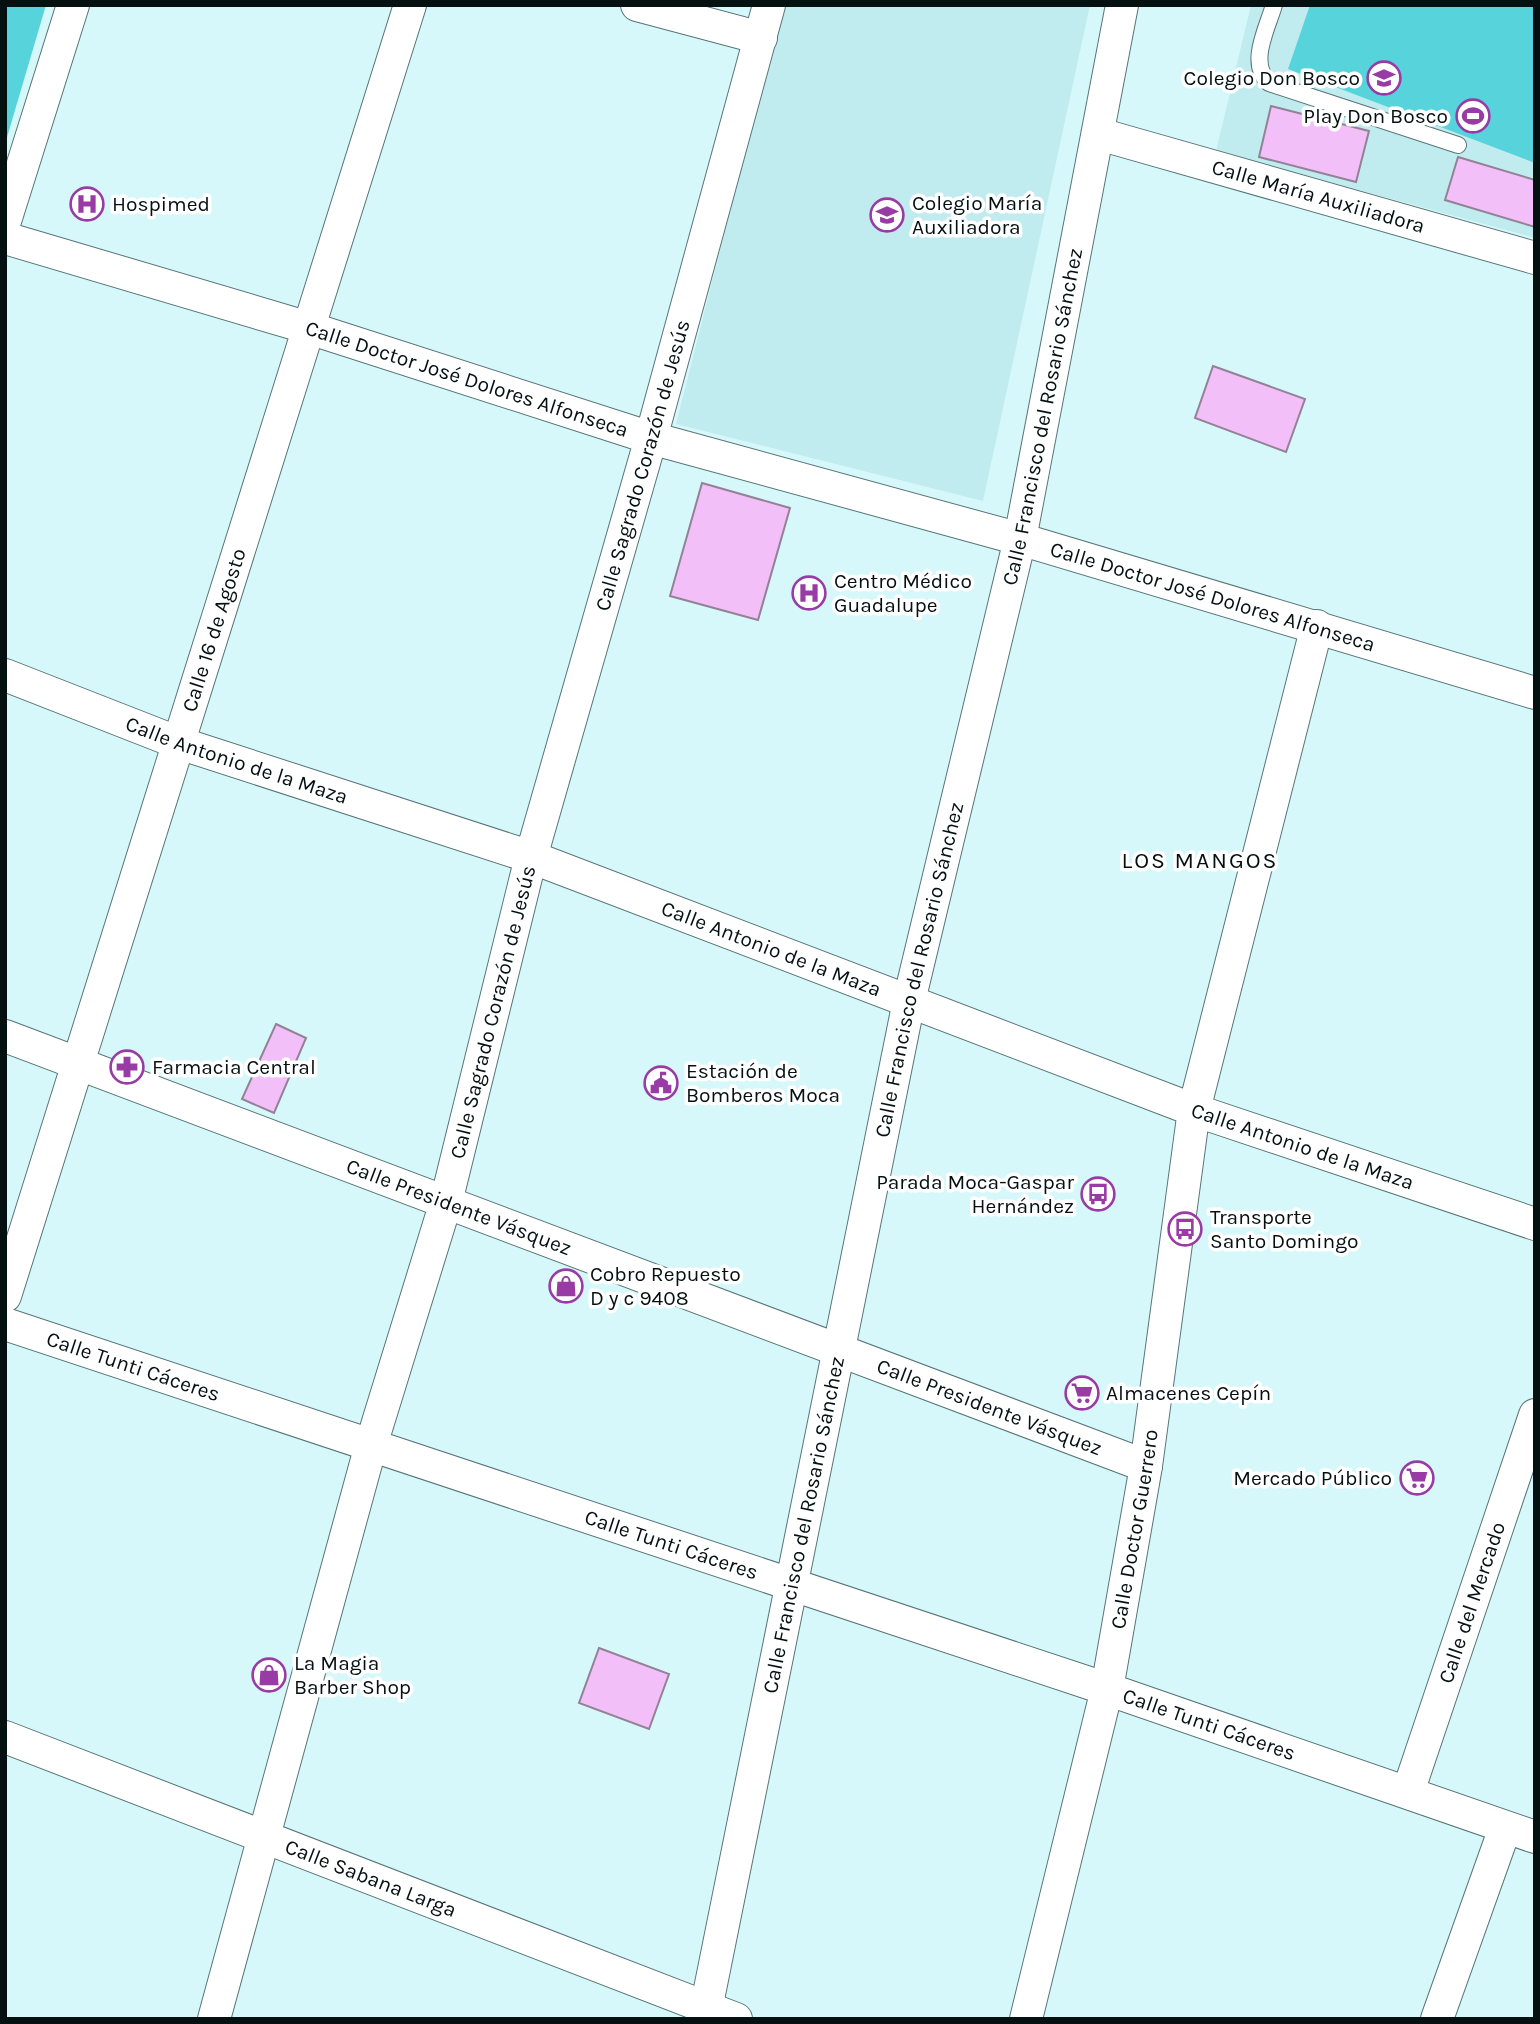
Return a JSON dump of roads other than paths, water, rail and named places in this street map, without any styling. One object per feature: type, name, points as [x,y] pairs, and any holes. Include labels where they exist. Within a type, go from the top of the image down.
[{"type":"street","points":[[5,222],[73,5]]},
{"type":"street","name":"Calle 16 de Agosto","points":[[5,1296],[410,5]]},
{"type":"street","points":[[637,5],[761,38]]},
{"type":"street","name":"Calle Sagrado Corazón de Jesús","points":[[214,2019],[371,1445],[446,1202],[531,857],[652,438],[769,5]]},
{"type":"street","name":"Calle Francisco del Rosario Sánchez","points":[[705,2013],[909,1001],[1020,539],[1100,134],[1122,5]]},
{"type":"street","name":"Calle María Auxiliadora","points":[[1100,134],[1535,258]]},
{"type":"street","name":"Calle Doctor José Dolores Alfonseca","points":[[5,239],[309,328],[652,438],[1020,539],[1535,693]]},
{"type":"street","name":"Calle Doctor Guerrero","points":[[1026,2019],[1107,1689],[1146,1466],[1194,1110],[1317,626]]},
{"type":"street","name":"Calle Antonio de la Maza","points":[[5,675],[179,743],[531,857],[1194,1110],[1535,1224]]},
{"type":"street","name":"Calle Presidente Vásquez","points":[[5,1036],[1146,1466]]},
{"type":"street","name":"Calle Tunti Cáceres","points":[[5,1324],[792,1583],[1535,1836]]},
{"type":"street","name":"Calle del Mercado","points":[[1408,1792],[1535,1415]]},
{"type":"street","name":"Calle Sabana Larga","points":[[5,1737],[705,2013],[736,2019]]},
{"type":"street","points":[[1437,2019],[1505,1828]]},
{"type":"lane","points":[[1274,5],[1258,68],[1269,83],[1458,145]]},
{"type":"place","name":"Colegio Don Bosco","points":[[1384,78]]},
{"type":"place","name":"Play Don Bosco","points":[[1473,116]]},
{"type":"place","name":"Hospimed","points":[[87,204]]},
{"type":"place","name":"Colegio María Auxiliadora","points":[[887,215]]},
{"type":"place","name":"Centro Médico Guadalupe","points":[[809,593]]},
{"type":"place","name":"Farmacia Central","points":[[127,1067]]},
{"type":"place","name":"Estación de Bomberos Moca","points":[[661,1083]]},
{"type":"place","name":"Parada Moca-Gaspar Hernández","points":[[1098,1194]]},
{"type":"place","name":"Transporte Santo Domingo","points":[[1185,1229]]},
{"type":"place","name":"Cobro Repuesto D y c 9408","points":[[566,1286]]},
{"type":"place","name":"Almacenes Cepín","points":[[1082,1393]]},
{"type":"place","name":"Mercado Público","points":[[1417,1478]]},
{"type":"place","name":"La Magia Barber Shop","points":[[269,1675]]},
{"type":"district","name":"LOS MANGOS","points":[[1200,860]]}]
